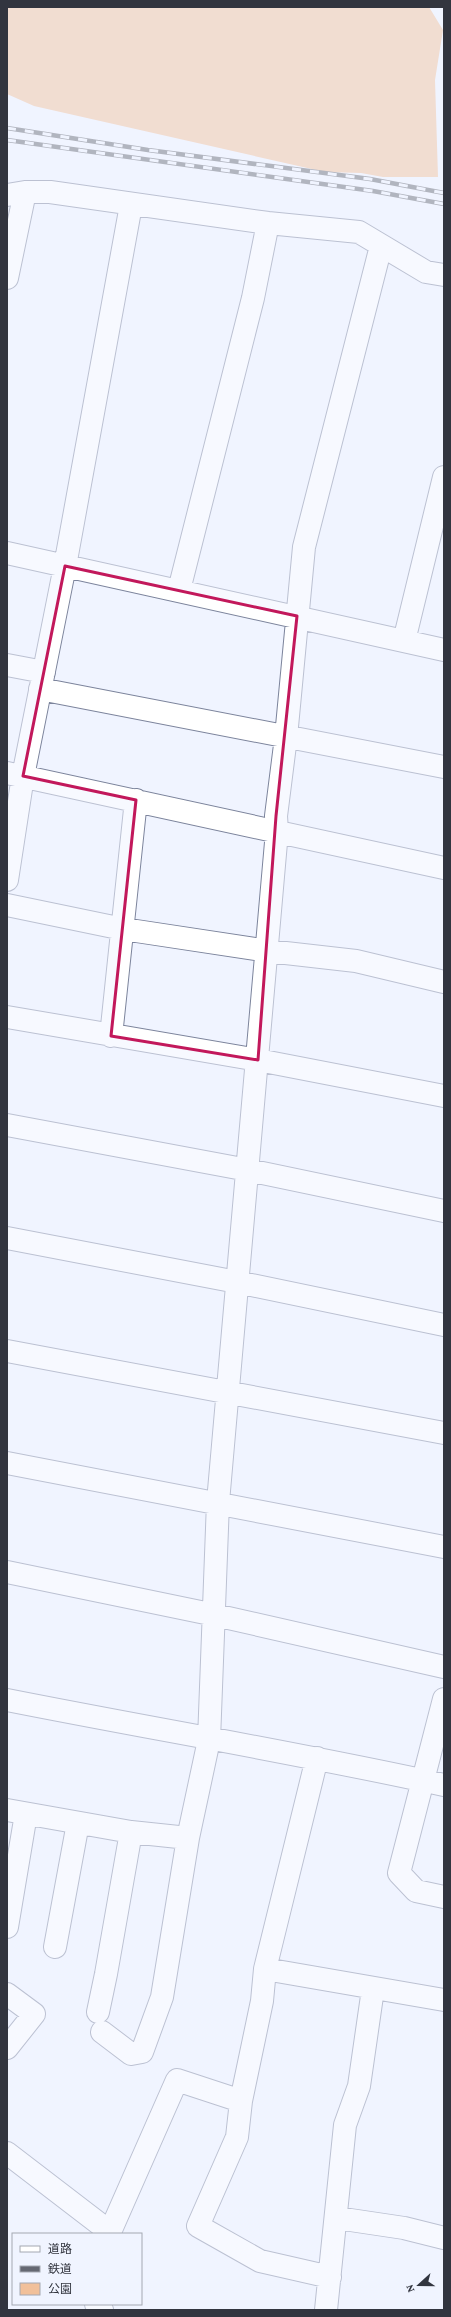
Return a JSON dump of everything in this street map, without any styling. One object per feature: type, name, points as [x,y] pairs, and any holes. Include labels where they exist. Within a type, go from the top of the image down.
[{"type":"street","points":[[7,278],[16,194],[50,192],[131,205],[268,223],[359,232],[426,272],[444,275]]},
{"type":"street","points":[[7,880],[15,775],[42,680],[65,566],[131,205]]},
{"type":"street","points":[[179,590],[253,298],[268,223]]},
{"type":"street","points":[[131,1832],[106,1974],[100,2022],[131,2054],[142,2052],[162,1997],[188,1838],[209,1740],[215,1615],[218,1502],[268,951],[277,831],[276,816],[286,737],[304,548],[381,246]]},
{"type":"street","points":[[404,641],[444,477]]},
{"type":"street","points":[[7,553],[297,616],[444,650]]},
{"type":"street","points":[[7,665],[42,680],[286,737],[444,767]]},
{"type":"street","points":[[15,775],[136,800],[444,868]]},
{"type":"street","points":[[111,1036],[136,800]]},
{"type":"street","points":[[7,905],[123,929],[268,951],[356,961],[444,982]]},
{"type":"street","points":[[7,1017],[258,1060],[444,1096]]},
{"type":"street","points":[[7,1125],[248,1170],[444,1212]]},
{"type":"street","points":[[7,1238],[237,1282],[444,1325]]},
{"type":"street","points":[[7,1351],[444,1433]]},
{"type":"street","points":[[7,1463],[218,1502],[444,1547]]},
{"type":"street","points":[[7,1572],[215,1615],[444,1667]]},
{"type":"street","points":[[444,1699],[434,1783],[399,1873],[416,1891],[444,1897]]},
{"type":"street","points":[[7,1700],[209,1740],[317,1758],[434,1783]]},
{"type":"street","points":[[317,1758],[265,1969],[262,2001],[241,2101],[237,2137],[198,2226],[260,2261],[330,2277]]},
{"type":"street","points":[[7,1927],[16,1812],[131,1832],[188,1838]]},
{"type":"street","points":[[55,1947],[78,1823]]},
{"type":"street","points":[[265,1969],[373,1989],[444,2000]]},
{"type":"street","points":[[326,2310],[337,2218],[345,2125],[359,2086],[373,1989]]},
{"type":"street","points":[[7,1994],[34,2014],[7,2048]]},
{"type":"street","points":[[7,2153],[110,2232],[177,2080],[241,2101]]},
{"type":"street","points":[[337,2218],[404,2228],[444,2238]]},
{"type":"highlighted area","points":[[65,566],[297,616],[276,816],[258,1060],[111,1036],[136,800],[23,776]]},
{"type":"green space","points":[[7,7],[429,7],[443,30],[435,80],[438,177],[383,177],[361,173],[325,172],[34,106],[7,94]]},
{"type":"railway","points":[[7,128],[148,150],[370,179],[444,193]]},
{"type":"railway","points":[[7,140],[373,191],[444,204]]}]
